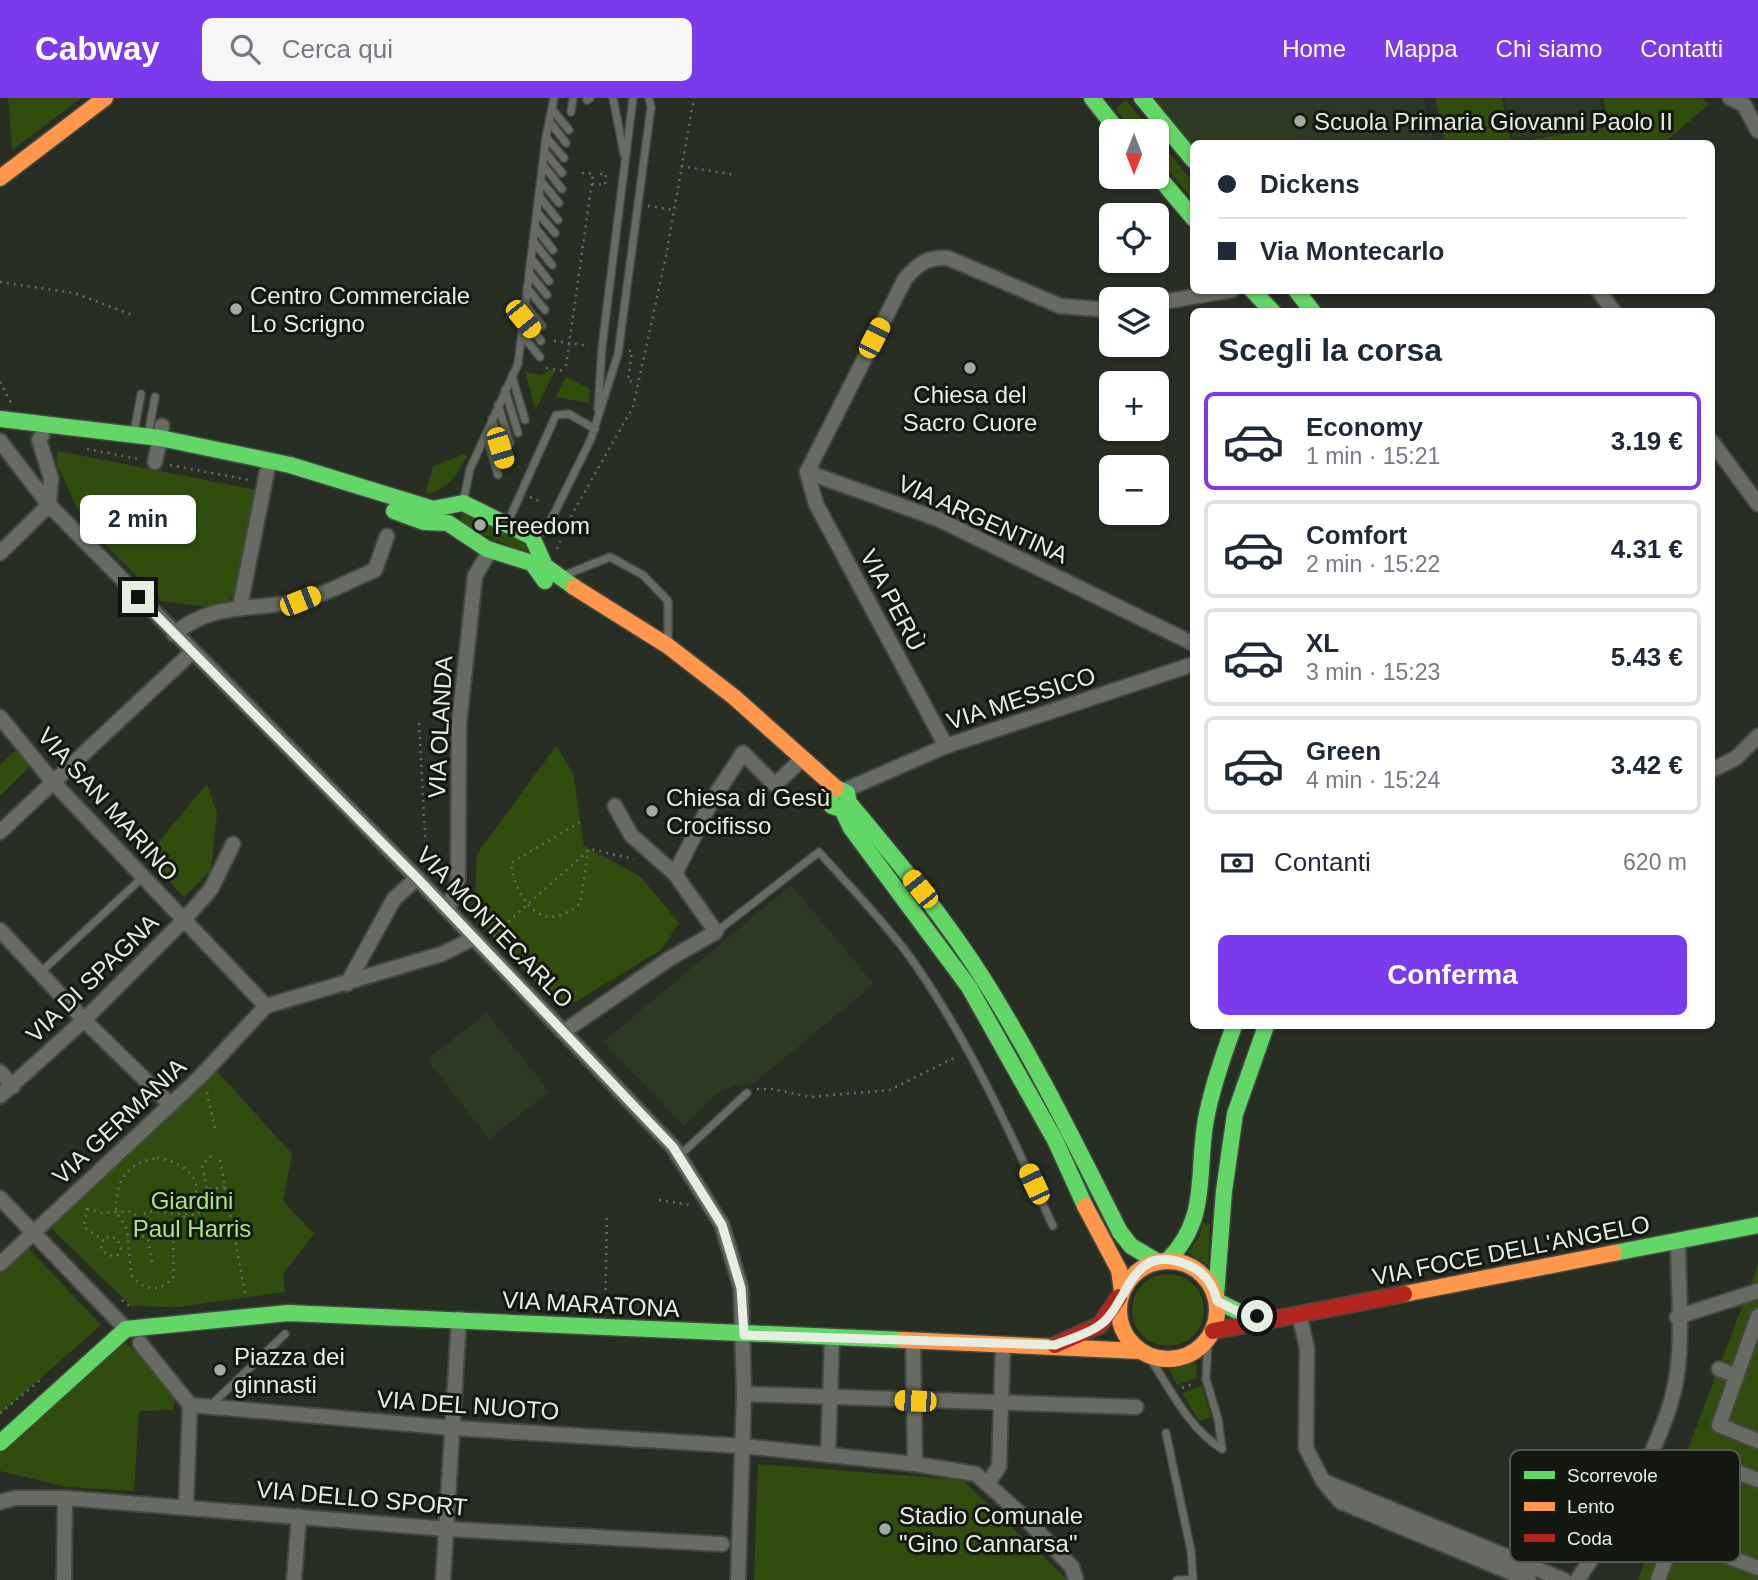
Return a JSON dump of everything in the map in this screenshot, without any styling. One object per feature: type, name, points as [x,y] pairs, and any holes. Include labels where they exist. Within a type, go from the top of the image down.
[{"type":"main road","points":[[0,178],[105,98]]},
{"type":"main road","points":[[1092,98],[1109,119]]},
{"type":"main road","points":[[1142,98],[1190,156]]},
{"type":"main road","points":[[1169,189],[1190,214]]},
{"type":"main road","points":[[1256,294],[1269,308]]},
{"type":"main road","points":[[1299,294],[1310,308]]},
{"type":"main road","points":[[0,419],[290,465],[418,506],[454,511],[532,537],[536,558],[547,583],[637,635],[732,702],[840,798],[934,907],[984,980],[1071,1135],[1120,1232],[1143,1255],[1183,1263],[1199,1271],[1217,1299]]},
{"type":"main road","points":[[0,430],[152,441],[261,476],[309,480],[424,522],[454,511]]},
{"type":"main road","points":[[454,511],[458,533],[518,561],[536,558]]},
{"type":"main road","points":[[536,558],[560,578],[668,646],[734,697],[799,761]]},
{"type":"main road","points":[[840,798],[851,828],[970,987],[1055,1140],[1102,1243],[1119,1270],[1122,1291],[1119,1320],[1126,1336],[1144,1353],[1161,1359],[1179,1359],[1194,1353],[1210,1336],[1217,1299],[1235,1114],[1265,1029]]},
{"type":"main road","points":[[1122,1291],[1142,1268],[1163,1261],[1190,1239],[1197,1218],[1203,1129],[1233,1029]]},
{"type":"main road","points":[[1219,1074],[1246,1082]]},
{"type":"main road","name":"VIA FOCE DELL'ANGELO","points":[[1210,1336],[1272,1318],[1758,1225]]},
{"type":"main road","name":"VIA MARATONA","points":[[1055,1345],[1100,1325],[1122,1291]]},
{"type":"main road","name":"VIA FOCE DELL'ANGELO","points":[[1217,1299],[1243,1314],[1272,1318]]},
{"type":"main road","name":"VIA MARATONA","points":[[126,1329],[288,1313],[459,1319],[832,1339],[1055,1345],[1077,1350],[1144,1353]]},
{"type":"main road","points":[[0,1443],[108,1341],[126,1329]]},
{"type":"street","points":[[1730,98],[1749,102],[1758,131]]},
{"type":"street","points":[[807,472],[905,279],[918,265],[931,257],[948,258],[1060,306],[1099,309]]},
{"type":"street","points":[[1169,301],[1209,294]]},
{"type":"street","points":[[0,553],[49,505],[51,478],[39,440],[42,435]]},
{"type":"street","name":"VIA MONTECARLO","points":[[0,441],[49,505],[413,874],[679,1157],[722,1225],[741,1288],[744,1394],[738,1580]]},
{"type":"street","points":[[1715,446],[1758,504]]},
{"type":"street","name":"VIA ARGENTINA","points":[[807,472],[938,519],[1190,642]]},
{"type":"street","name":"VIA PERÙ","points":[[807,472],[816,504],[946,746]]},
{"type":"street","points":[[240,606],[261,476]]},
{"type":"street","points":[[174,634],[193,619],[240,606],[300,601],[375,570],[387,536]]},
{"type":"street","points":[[0,537],[17,538]]},
{"type":"street","name":"VIA OLANDA","points":[[447,910],[458,880],[459,724],[475,576],[491,549]]},
{"type":"street","points":[[0,832],[192,652]]},
{"type":"street","name":"VIA MESSICO","points":[[840,798],[865,780],[946,746],[1190,665]]},
{"type":"street","name":"VIA SAN MARINO","points":[[0,717],[53,782],[266,1006]]},
{"type":"street","points":[[1715,768],[1736,758],[1758,736]]},
{"type":"street","points":[[675,874],[712,800],[743,753],[775,785],[799,761]]},
{"type":"street","points":[[563,1032],[668,959],[716,932],[675,874],[631,835],[615,806]]},
{"type":"street","name":"VIA SAN MARINO","points":[[183,921],[211,889],[233,844]]},
{"type":"street","points":[[346,984],[394,899],[413,874]]},
{"type":"street","name":"VIA DI SPAGNA","points":[[0,1096],[84,1020],[183,921]]},
{"type":"street","points":[[0,930],[84,1020],[169,1103]]},
{"type":"street","points":[[266,1006],[442,954],[472,939]]},
{"type":"street","name":"VIA GERMANIA","points":[[0,1264],[169,1103],[200,1077],[266,1006]]},
{"type":"street","points":[[0,1072],[13,1086]]},
{"type":"street","points":[[0,1198],[126,1329]]},
{"type":"street","points":[[1651,1450],[1666,1421],[1677,1374],[1678,1240]]},
{"type":"street","points":[[1677,1317],[1758,1291]]},
{"type":"street","points":[[1299,1314],[1307,1348],[1306,1448],[1323,1481],[1341,1502],[1528,1580]]},
{"type":"street","points":[[443,1580],[459,1319]]},
{"type":"street","points":[[1758,1319],[1719,1425],[1758,1441]]},
{"type":"street","points":[[828,1455],[832,1339]]},
{"type":"street","points":[[913,1342],[915,1464]]},
{"type":"street","points":[[140,1343],[190,1405],[186,1506]]},
{"type":"street","points":[[1003,1344],[999,1467],[987,1484],[1072,1567],[1076,1580]]},
{"type":"street","points":[[1718,1368],[1737,1376]]},
{"type":"street","points":[[744,1394],[1136,1407]]},
{"type":"street","name":"VIA DEL NUOTO","points":[[190,1405],[454,1428],[743,1446],[915,1464],[976,1474],[987,1484]]},
{"type":"street","points":[[1740,1473],[1758,1480]]},
{"type":"street","points":[[1323,1481],[1510,1558]]},
{"type":"street","name":"VIA DELLO SPORT","points":[[0,1502],[15,1498],[65,1498],[186,1506],[447,1530],[722,1544]]},
{"type":"street","points":[[64,1580],[65,1498]]},
{"type":"street","points":[[294,1580],[299,1516]]},
{"type":"street","points":[[1520,1562],[1564,1580]]},
{"type":"street","points":[[1577,1580],[1590,1562]]},
{"type":"street","points":[[1658,1580],[1665,1562]]},
{"type":"street","points":[[1738,1562],[1755,1569]]},
{"type":"lane","points":[[454,511],[485,434],[518,364],[554,98]]},
{"type":"lane","points":[[571,113],[573,98]]},
{"type":"lane","points":[[613,98],[625,162]]},
{"type":"lane","points":[[596,426],[602,347],[633,98]]},
{"type":"lane","points":[[545,532],[596,426],[618,355],[650,119],[649,98]]},
{"type":"lane","points":[[552,109],[569,130]]},
{"type":"lane","points":[[549,121],[566,143]]},
{"type":"lane","points":[[547,136],[564,158]]},
{"type":"lane","points":[[545,152],[562,173]]},
{"type":"lane","points":[[543,165],[562,189]]},
{"type":"lane","points":[[541,181],[559,203]]},
{"type":"lane","points":[[539,196],[558,220]]},
{"type":"lane","points":[[537,212],[555,233]]},
{"type":"lane","points":[[535,227],[553,250]]},
{"type":"lane","points":[[533,242],[552,265]]},
{"type":"lane","points":[[531,258],[549,281]]},
{"type":"lane","points":[[529,272],[547,295]]},
{"type":"lane","points":[[527,288],[545,310]]},
{"type":"lane","points":[[525,305],[542,326]]},
{"type":"lane","points":[[523,319],[541,341]]},
{"type":"lane","points":[[522,335],[540,357]]},
{"type":"lane","points":[[512,376],[525,420]]},
{"type":"lane","points":[[505,390],[518,433]]},
{"type":"lane","points":[[141,394],[152,441]]},
{"type":"lane","points":[[152,441],[155,397]]},
{"type":"lane","points":[[498,405],[510,443]]},
{"type":"lane","points":[[511,515],[556,415],[569,414],[596,426]]},
{"type":"lane","points":[[492,419],[505,462]]},
{"type":"lane","points":[[485,434],[498,475]]},
{"type":"lane","points":[[560,578],[610,557],[643,575],[668,601],[668,646]]},
{"type":"lane","points":[[716,932],[819,852],[908,955],[937,997],[1005,1121],[1053,1226]]},
{"type":"lane","points":[[41,972],[143,877]]},
{"type":"lane","points":[[679,1157],[747,1093]]},
{"type":"lane","points":[[209,1408],[285,1334]]},
{"type":"lane","points":[[1144,1353],[1202,1432],[1222,1449],[1218,1419],[1206,1379],[1210,1336]]},
{"type":"lane","points":[[1166,1433],[1191,1551],[1193,1579],[1177,1580]]},
{"type":"path","points":[[681,166],[735,175]]},
{"type":"path","points":[[543,368],[565,369],[593,174],[575,172]]},
{"type":"path","points":[[592,184],[605,185],[606,174],[600,174]]},
{"type":"path","points":[[650,206],[673,209]]},
{"type":"path","points":[[0,282],[74,293],[135,316]]},
{"type":"path","points":[[569,343],[596,346]]},
{"type":"path","points":[[626,351],[632,351],[628,381],[637,382]]},
{"type":"path","points":[[0,382],[13,406]]},
{"type":"path","points":[[75,447],[152,441],[261,476]]},
{"type":"path","points":[[530,497],[541,502]]},
{"type":"path","points":[[413,874],[426,852],[419,723]]},
{"type":"path","points":[[580,822],[511,863],[512,877],[529,903],[542,916],[554,917],[580,904],[587,852]]},
{"type":"path","points":[[486,952],[499,930],[590,849],[637,859],[654,858]]},
{"type":"path","points":[[747,1093],[754,1088],[772,1088],[810,1097],[890,1090],[967,1052]]},
{"type":"path","points":[[200,1077],[207,1092],[215,1129]]},
{"type":"path","points":[[152,1262],[148,1239],[139,1236],[136,1228],[139,1218],[148,1211],[196,1215],[205,1208],[207,1189],[202,1166],[209,1157],[215,1156]]},
{"type":"path","points":[[157,1158],[173,1161],[192,1175],[197,1189],[194,1202],[185,1215],[174,1236],[173,1278],[166,1285],[154,1289],[145,1288],[131,1274],[127,1229],[116,1210],[120,1182],[128,1170],[140,1161],[157,1158]]},
{"type":"path","points":[[220,1160],[249,1301]]},
{"type":"path","points":[[207,1189],[226,1187]]},
{"type":"path","points":[[74,1194],[93,1212],[131,1211],[139,1218]]},
{"type":"path","points":[[659,1200],[711,1208]]},
{"type":"path","points":[[87,1208],[84,1227],[103,1240]]},
{"type":"path","points":[[604,1328],[607,1217]]},
{"type":"path","points":[[110,1236],[117,1239],[121,1248],[117,1256],[108,1255],[101,1249],[103,1240],[110,1236]]},
{"type":"path","points":[[121,1299],[131,1309],[143,1309]]},
{"type":"path","points":[[0,1413],[53,1370]]},
{"type":"path","points":[[1172,1392],[1206,1379]]},
{"type":"shaded area","name":"Scuola Primaria Giovanni Paolo II","points":[[1153,98],[1423,98],[1433,140],[1190,140],[1190,143]]},
{"type":"shaded area","points":[[1505,98],[1600,98],[1605,125],[1513,140]]},
{"type":"shaded area","points":[[791,885],[874,984],[753,1084],[734,1086],[714,1095],[684,1126],[603,1042]]},
{"type":"shaded area","points":[[487,1013],[549,1092],[489,1139],[427,1059]]},
{"type":"green space","points":[[8,98],[81,98],[12,150]]},
{"type":"green space","points":[[1435,98],[1502,98],[1510,140],[1444,140]]},
{"type":"green space","points":[[1603,98],[1702,98],[1709,104],[1667,140],[1529,140],[1608,127]]},
{"type":"green space","points":[[1126,100],[1141,119],[1124,119],[1115,109]]},
{"type":"green space","points":[[1169,153],[1190,178],[1190,196],[1169,171]]},
{"type":"green space","points":[[550,370],[555,371],[537,407],[534,405],[525,372],[541,375]]},
{"type":"green space","points":[[566,377],[590,389],[589,403],[556,397]]},
{"type":"green space","points":[[58,451],[256,490],[238,595],[215,608],[161,601],[84,523],[56,462]]},
{"type":"green space","points":[[464,454],[467,456],[451,481],[440,489],[425,494],[433,466]]},
{"type":"green space","points":[[462,512],[529,543],[526,551],[520,551],[459,523]]},
{"type":"green space","points":[[556,746],[573,773],[584,846],[641,877],[679,923],[661,950],[562,1010],[474,916],[477,854]]},
{"type":"green space","points":[[17,749],[31,765],[0,796],[0,765]]},
{"type":"green space","points":[[207,784],[217,813],[211,870],[184,897],[146,857]]},
{"type":"green space","name":"Giardini Paul Harris","points":[[214,1068],[292,1154],[283,1201],[314,1234],[283,1274],[285,1292],[178,1307],[131,1306],[48,1225]]},
{"type":"green space","points":[[1203,1223],[1210,1224],[1208,1265],[1188,1253],[1199,1237]]},
{"type":"green space","points":[[27,1247],[101,1325],[0,1414],[0,1273]]},
{"type":"green space","points":[[1758,1265],[1758,1580],[1638,1580],[1645,1562],[1740,1562],[1740,1450],[1688,1450]]},
{"type":"green space","points":[[1175,1274],[1194,1284],[1202,1296],[1202,1324],[1194,1336],[1182,1344],[1161,1346],[1142,1336],[1134,1324],[1132,1303],[1142,1284],[1154,1276]]},
{"type":"green space","points":[[126,1343],[175,1387],[174,1410],[139,1411],[134,1491],[67,1487],[0,1471],[0,1453],[103,1356]]},
{"type":"green space","points":[[1196,1363],[1197,1378],[1177,1385],[1169,1369]]},
{"type":"green space","points":[[1202,1386],[1211,1417],[1199,1421],[1182,1393]]},
{"type":"green space","name":"Stadio Comunale \"Gino Cannarsa\"","points":[[758,1464],[962,1480],[1068,1580],[754,1580]]},
{"type":"traffic: fast","points":[[1092,98],[1109,119]]},
{"type":"traffic: fast","points":[[1142,98],[1190,156]]},
{"type":"traffic: fast","points":[[1169,189],[1190,214]]},
{"type":"traffic: fast","points":[[1256,294],[1269,308]]},
{"type":"traffic: fast","points":[[1299,294],[1310,308]]},
{"type":"traffic: fast","points":[[0,419],[160,438],[290,465],[433,509],[463,503],[532,537],[545,566],[574,587]]},
{"type":"traffic: fast","points":[[394,511],[424,522],[448,523],[487,549],[532,563],[545,581]]},
{"type":"traffic: fast","points":[[836,788],[847,793],[849,803],[920,889],[969,957],[1038,1073],[1120,1232],[1131,1246],[1158,1262]]},
{"type":"traffic: fast","points":[[838,790],[830,797],[832,806],[842,809],[851,828],[969,987],[1055,1140],[1085,1206]]},
{"type":"traffic: fast","points":[[1167,1261],[1181,1245],[1196,1212],[1206,1119],[1233,1029]]},
{"type":"traffic: fast","points":[[1216,1296],[1224,1191],[1235,1114],[1265,1029]]},
{"type":"traffic: fast","points":[[1614,1253],[1758,1225]]},
{"type":"traffic: fast","points":[[1217,1301],[1243,1314],[1264,1317]]},
{"type":"traffic: fast","points":[[0,1443],[126,1329],[288,1313],[903,1340]]},
{"type":"traffic: slow","points":[[0,178],[105,98]]},
{"type":"traffic: slow","points":[[574,587],[668,646],[734,697],[836,788]]},
{"type":"traffic: slow","points":[[1085,1206],[1119,1270],[1122,1291]]},
{"type":"traffic: slow","points":[[1404,1294],[1614,1253]]},
{"type":"traffic: slow","points":[[1168,1261],[1187,1264],[1203,1275],[1214,1291],[1217,1310],[1214,1329],[1203,1345],[1187,1356],[1168,1359],[1149,1356],[1133,1345],[1122,1329],[1119,1310],[1122,1291],[1133,1275],[1149,1264],[1168,1261]]},
{"type":"traffic: slow","points":[[903,1340],[1139,1351]]},
{"type":"traffic: jam","points":[[1213,1331],[1404,1294]]},
{"type":"traffic: jam","points":[[1055,1345],[1100,1325],[1119,1297]]},
{"type":"place","name":"Scuola Primaria Giovanni Paolo II","points":[[1300,121]]},
{"type":"place","name":"Centro Commerciale Lo Scrigno","points":[[236,309]]},
{"type":"place","name":"Chiesa del Sacro Cuore","points":[[970,368]]},
{"type":"place","name":"Freedom","points":[[480,525]]},
{"type":"place","name":"Chiesa di Gesù Crocifisso","points":[[652,811]]},
{"type":"place","name":"Piazza dei ginnasti","points":[[220,1370]]},
{"type":"place","name":"Stadio Comunale \"Gino Cannarsa\"","points":[[885,1529]]},
{"type":"route","points":[[138,597],[417,878],[472,939],[673,1147],[722,1225],[741,1288],[744,1335],[1055,1345],[1100,1325],[1110,1314],[1130,1278],[1150,1264],[1167,1261],[1191,1266],[1211,1284],[1217,1301],[1243,1314],[1257,1316]]}]
